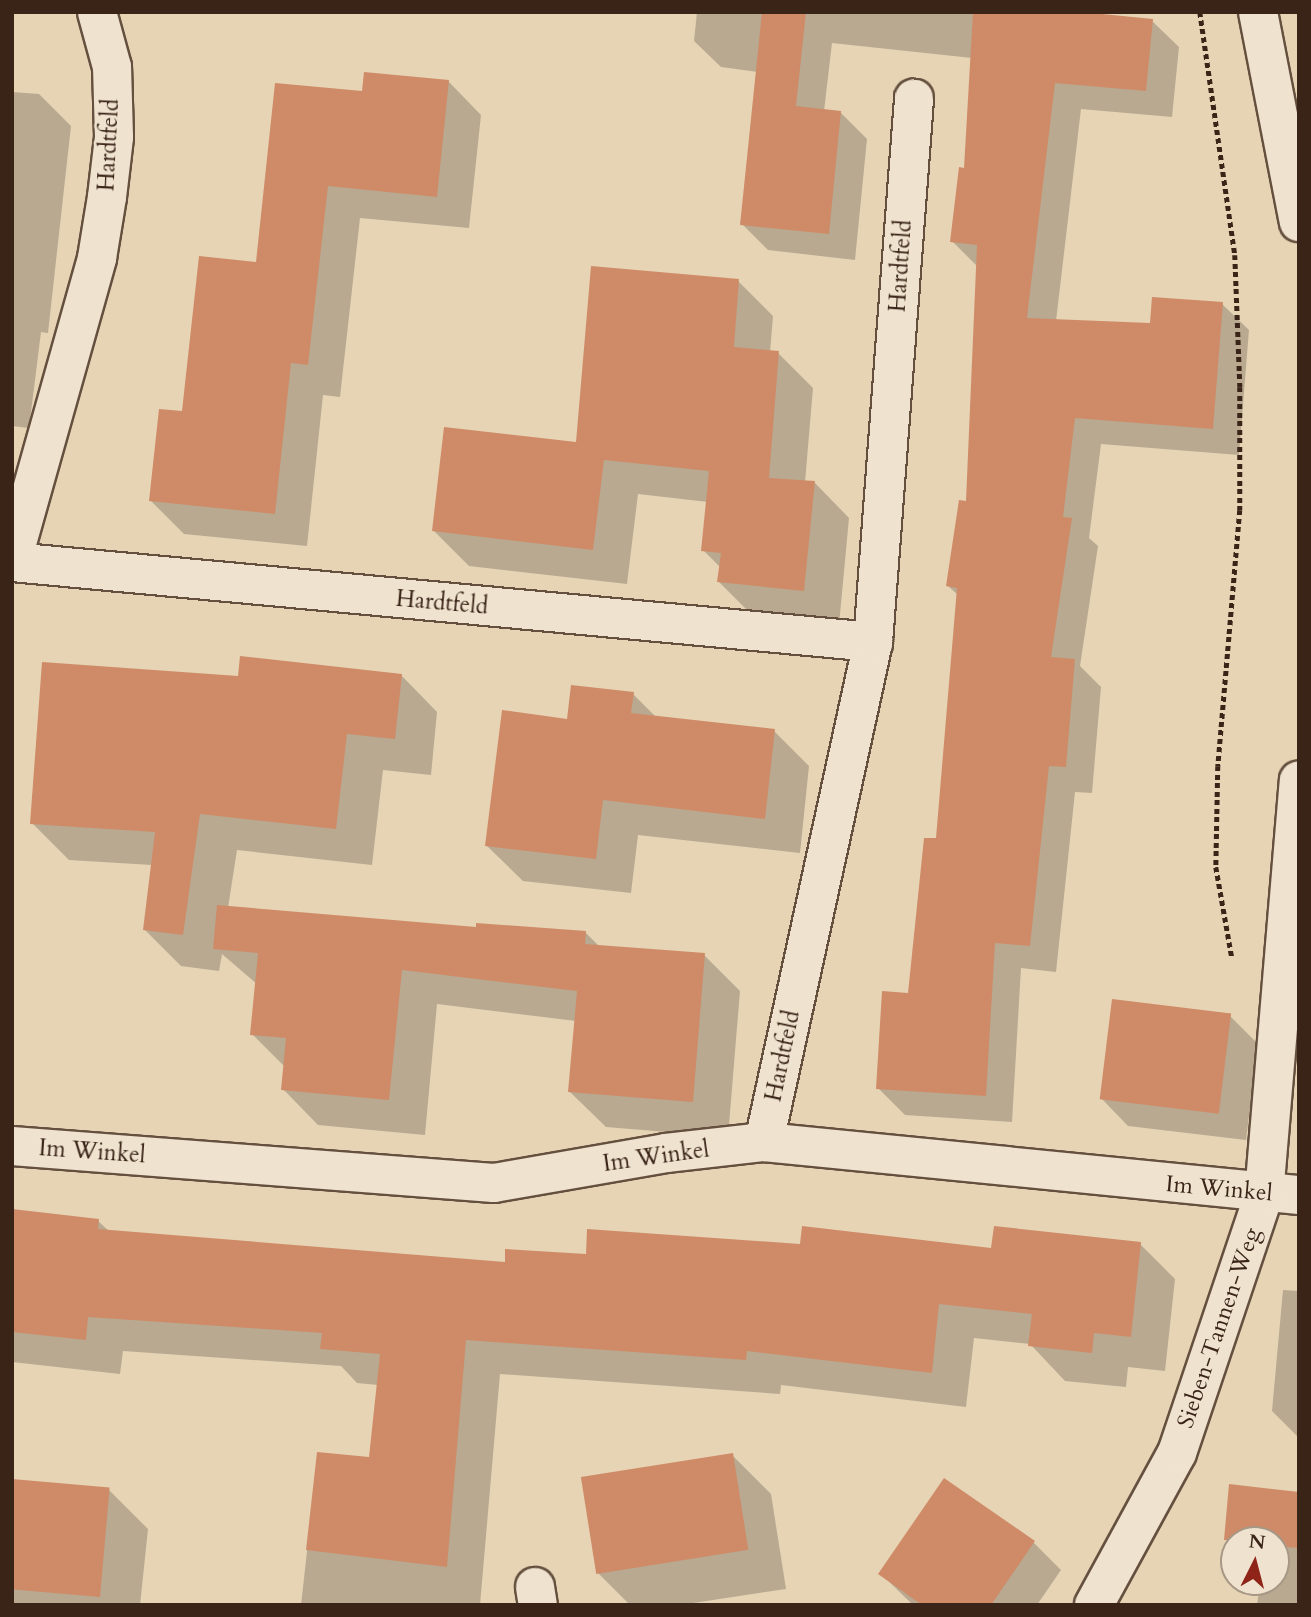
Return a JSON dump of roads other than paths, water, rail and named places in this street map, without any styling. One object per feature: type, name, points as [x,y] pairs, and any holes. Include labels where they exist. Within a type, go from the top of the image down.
[{"type":"street","name":"Hardtfeld","points":[[97,12],[112,67],[114,137],[107,197],[97,258],[12,562],[873,642]]},
{"type":"street","points":[[1258,12],[1299,222]]},
{"type":"street","name":"Hardtfeld","points":[[764,1142],[873,642],[914,99]]},
{"type":"street","name":"Sieben-Tannen-Weg","points":[[1094,1605],[1177,1453],[1282,1195],[1299,780]]},
{"type":"street","name":"Im Winkel","points":[[12,1146],[494,1183],[666,1153],[764,1142],[1282,1195]]}]
